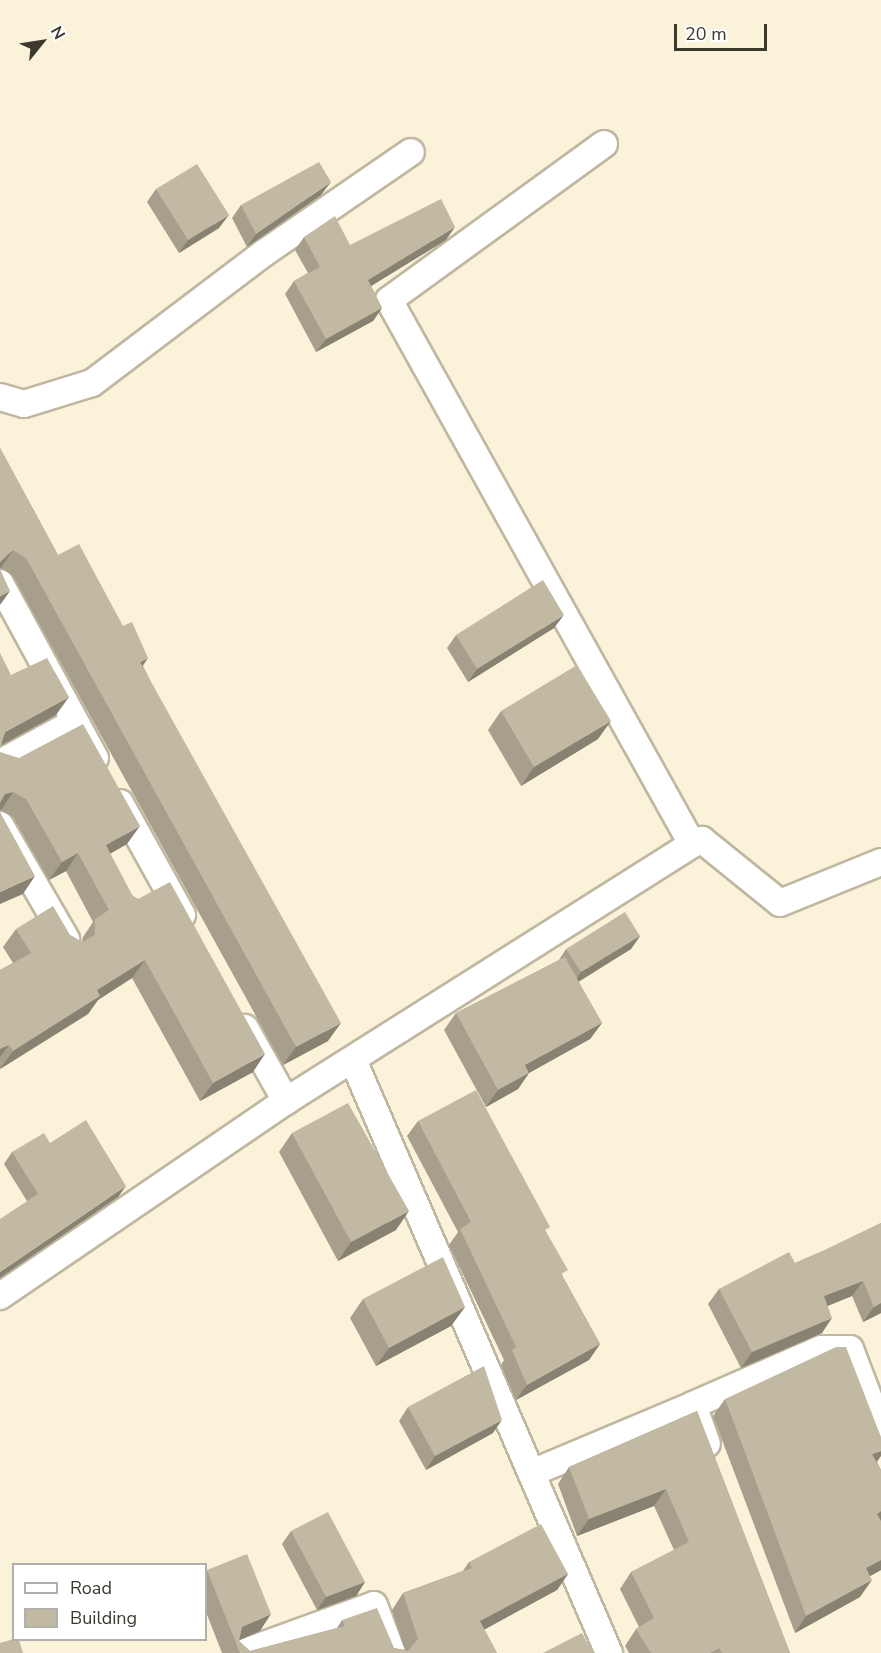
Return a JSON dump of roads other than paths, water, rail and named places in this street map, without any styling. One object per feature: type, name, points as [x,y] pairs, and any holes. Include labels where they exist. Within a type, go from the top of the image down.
[{"type":"street","points":[[604,144],[388,300],[692,844]]},
{"type":"street","points":[[0,397],[24,404],[92,383],[264,253],[411,152]]},
{"type":"street","points":[[0,583],[195,938]]},
{"type":"street","points":[[0,763],[75,722]]},
{"type":"street","points":[[0,825],[70,945]]},
{"type":"street","points":[[0,1296],[286,1101],[692,844],[702,840],[780,903],[881,862]]},
{"type":"street","points":[[235,1009],[286,1101]]},
{"type":"street","points":[[353,1060],[534,1472],[609,1653]]},
{"type":"street","points":[[534,1472],[821,1349],[850,1349],[881,1430]]},
{"type":"street","points":[[693,1405],[717,1470]]},
{"type":"street","points":[[242,1653],[374,1605],[392,1653]]}]
